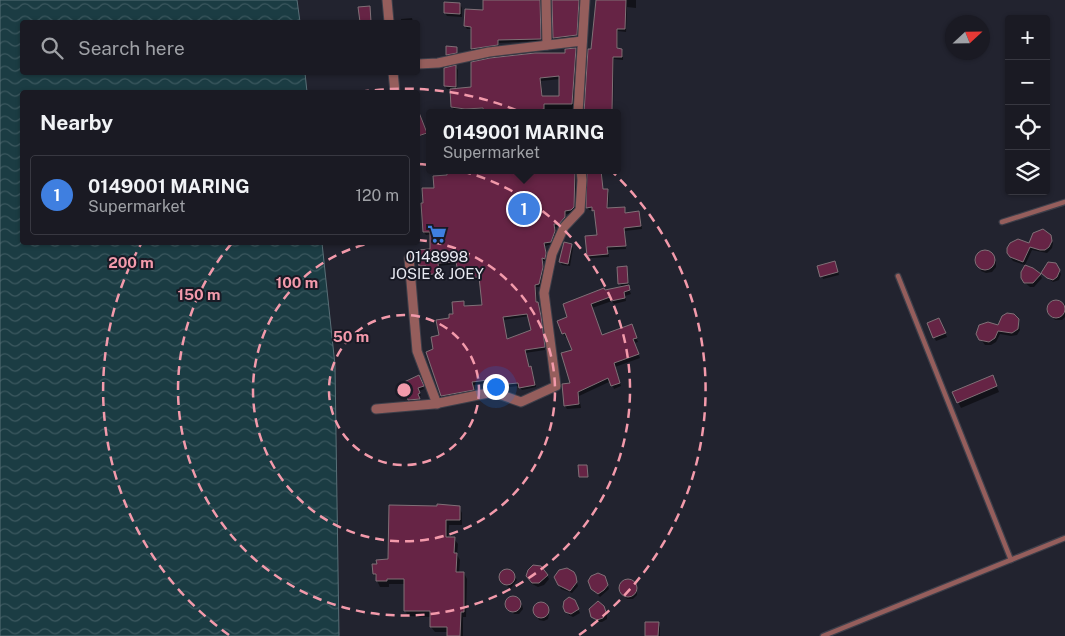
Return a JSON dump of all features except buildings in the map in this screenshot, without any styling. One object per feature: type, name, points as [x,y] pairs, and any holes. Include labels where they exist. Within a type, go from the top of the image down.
[{"type":"street","points":[[387,0],[389,20]]},
{"type":"street","points":[[546,0],[547,45]]},
{"type":"street","points":[[578,109],[585,0]]},
{"type":"street","points":[[420,64],[438,63],[489,52],[582,41]]},
{"type":"street","points":[[394,75],[395,90]]},
{"type":"street","points":[[376,409],[437,404],[493,392],[521,402],[556,386],[544,293],[555,247],[564,227],[580,210],[581,174]]},
{"type":"street","points":[[409,258],[417,351],[437,404]]},
{"type":"lane","points":[[1002,222],[1065,202]]},
{"type":"lane","points":[[898,276],[1011,560]]},
{"type":"lane","points":[[823,636],[1065,538]]},
{"type":"water","points":[[0,0],[297,0],[300,20],[20,20],[20,75],[305,75],[307,90],[20,90],[20,245],[322,245],[335,365],[339,636],[0,636]]},
{"type":"place","name":"0149001 MARING","points":[[524,209]]},
{"type":"place","name":"0148998 JOSIE & JOEY","points":[[437,234]]}]
